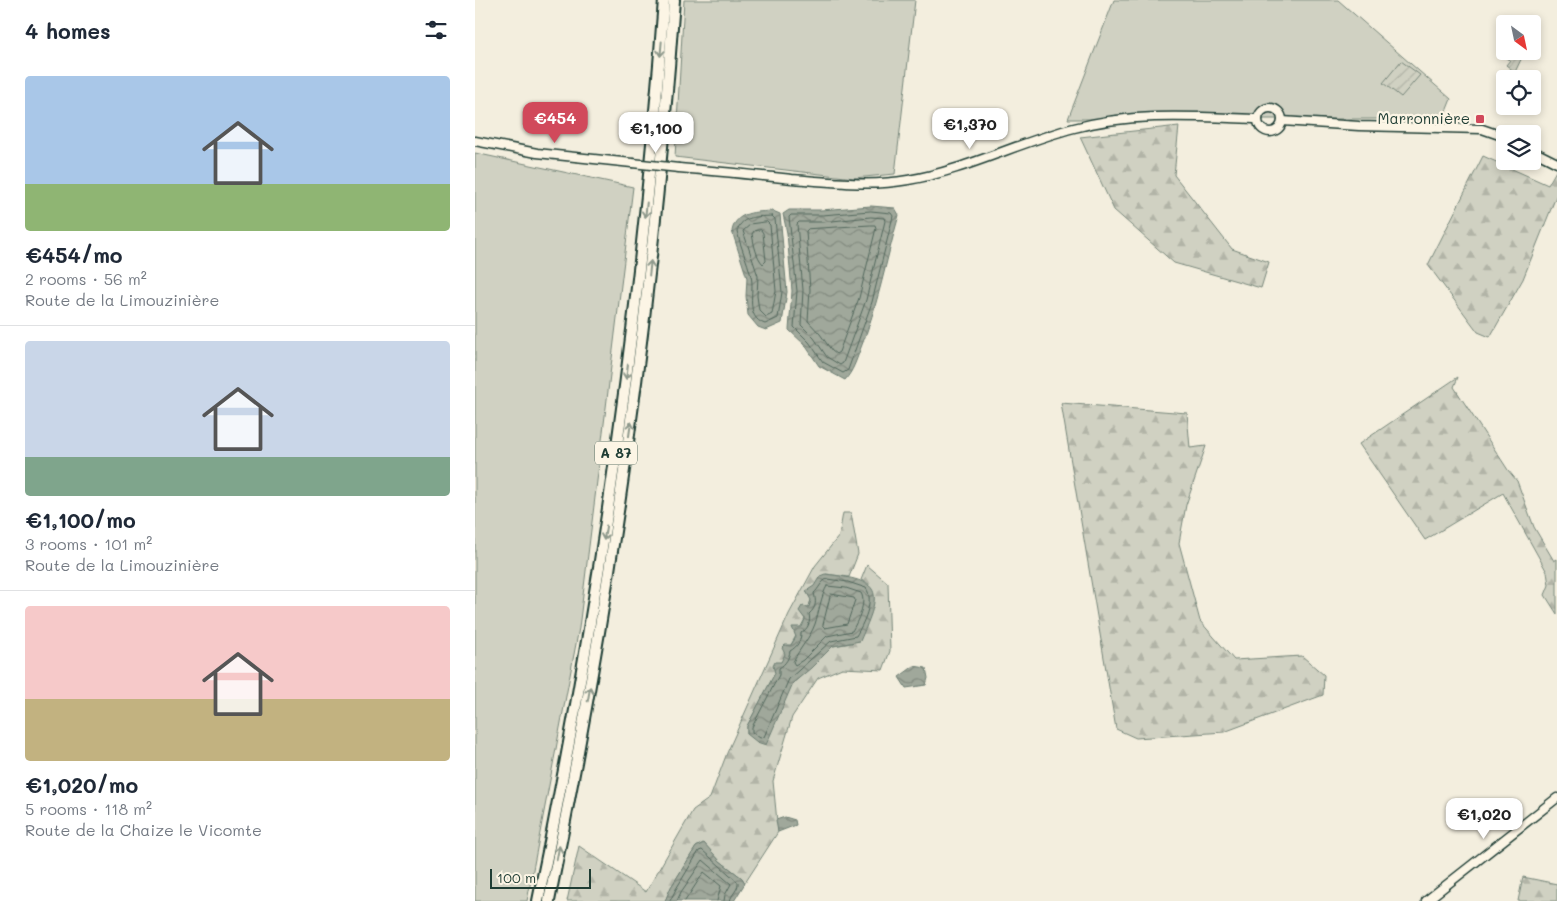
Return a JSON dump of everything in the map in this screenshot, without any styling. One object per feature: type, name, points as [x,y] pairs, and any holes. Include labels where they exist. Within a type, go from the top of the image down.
[{"type":"highway","name":"A 87","points":[[538,901],[584,661],[614,471],[642,245],[664,0]]},
{"type":"highway","name":"A 87","points":[[549,901],[589,688],[626,456],[652,247],[675,0]]},
{"type":"street","points":[[1270,108],[1279,112],[1282,120],[1279,127],[1270,132],[1263,130],[1258,123],[1261,112],[1270,108]]},
{"type":"street","points":[[475,141],[537,153],[679,168],[836,183],[891,183],[926,177],[1052,134],[1105,121],[1132,118],[1190,117],[1258,120]]},
{"type":"street","points":[[1282,120],[1359,126],[1482,129],[1496,134]]},
{"type":"street","points":[[1541,155],[1557,163]]},
{"type":"street","points":[[1426,901],[1557,798]]},
{"type":"green space","points":[[684,0],[915,0],[895,174],[854,178],[675,157]]},
{"type":"green space","points":[[1114,0],[1338,0],[1451,99],[1443,119],[1068,119]]},
{"type":"green space","points":[[1510,60],[1521,60],[1516,70],[1512,70],[1506,65]]},
{"type":"green space","points":[[1401,61],[1420,75],[1401,97],[1383,83]]},
{"type":"green space","points":[[1179,126],[1174,175],[1232,249],[1269,262],[1261,288],[1174,263],[1114,210],[1080,137]]},
{"type":"green space","points":[[475,153],[633,187],[579,628],[527,901],[475,901]]},
{"type":"green space","points":[[1483,156],[1496,162],[1496,170],[1514,170],[1548,185],[1557,169],[1557,194],[1523,279],[1490,337],[1478,332],[1428,265]]},
{"type":"green space","points":[[1458,377],[1454,387],[1517,481],[1534,527],[1554,561],[1557,559],[1557,614],[1545,595],[1549,585],[1547,572],[1503,493],[1425,540],[1359,444]]},
{"type":"green space","points":[[1061,403],[1187,413],[1190,448],[1206,446],[1186,505],[1179,543],[1200,621],[1234,660],[1302,656],[1324,675],[1323,695],[1224,732],[1136,738],[1116,729]]},
{"type":"green space","points":[[843,513],[851,513],[858,554],[849,577],[826,574],[811,600],[805,619],[747,726],[747,734],[793,683],[833,646],[852,643],[869,584],[861,580],[867,565],[888,583],[890,651],[883,670],[842,668],[818,678],[792,717],[773,781],[778,832],[745,883],[742,878],[720,861],[703,843],[696,847],[671,887],[665,901],[567,901],[579,846],[646,892],[693,810],[710,798],[727,753],[789,614],[815,566],[839,536]]},
{"type":"green space","points":[[1523,877],[1557,884],[1557,901],[1518,901]]},
{"type":"water","points":[[871,206],[895,208],[899,215],[872,317],[854,366],[845,380],[819,366],[805,345],[789,330],[792,291],[787,233],[783,214],[789,210],[821,210]]},
{"type":"water","points":[[773,211],[780,214],[787,292],[782,323],[766,330],[758,327],[748,315],[747,278],[732,231],[734,224],[742,216],[754,212]]},
{"type":"water","points":[[825,574],[858,580],[868,585],[873,591],[872,610],[860,641],[833,646],[793,683],[766,745],[757,742],[747,734],[747,726],[775,673],[773,666],[775,662],[781,662],[785,654],[782,648],[785,645],[791,645],[796,637],[792,627],[802,627],[805,619],[799,611],[802,606],[809,607],[811,600],[806,591],[814,586],[820,576]]},
{"type":"water","points":[[914,666],[926,668],[928,678],[926,685],[906,688],[899,677]]},
{"type":"water","points":[[785,817],[795,820],[796,825],[778,832],[776,820]]},
{"type":"water","points":[[704,843],[720,861],[742,878],[745,883],[734,901],[665,901],[671,887],[696,847]]},
{"type":"place","name":"Marronnière","points":[[1480,119]]}]
